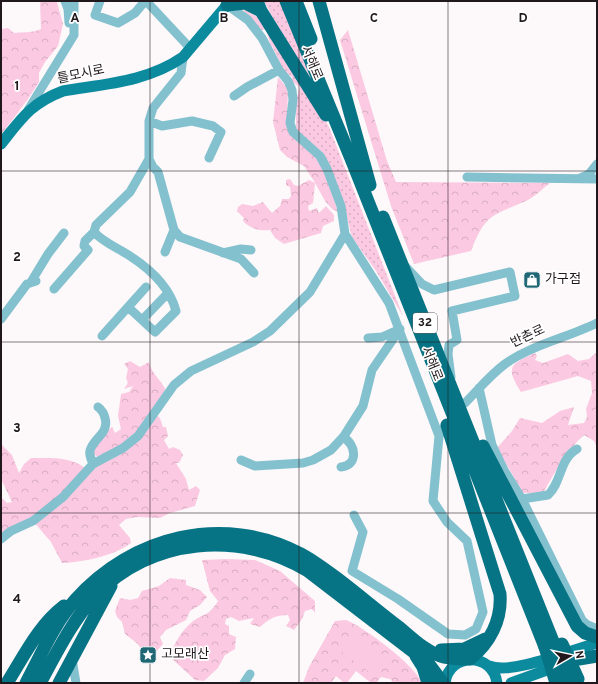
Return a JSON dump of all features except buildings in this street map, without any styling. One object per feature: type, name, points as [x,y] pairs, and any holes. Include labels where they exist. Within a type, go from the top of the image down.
[{"type":"highway","name":"서해로","points":[[286,1],[346,147],[415,322],[569,682]]},
{"type":"highway","name":"서해로","points":[[296,1],[509,531],[553,645]]},
{"type":"highway","points":[[319,1],[370,184]]},
{"type":"highway","points":[[229,2],[259,6],[346,147]]},
{"type":"highway","points":[[40,683],[86,606],[118,575],[148,558],[181,548],[217,544],[260,550],[290,560],[314,574],[413,645],[441,656],[468,659],[484,645],[495,627],[500,608],[497,584],[415,322]]},
{"type":"highway","points":[[437,352],[474,429],[575,622],[585,633],[597,637]]},
{"type":"highway","points":[[7,683],[46,623],[87,588],[125,559],[161,542],[196,535],[237,534],[274,543],[309,559],[338,579],[413,645],[431,665],[444,683]]},
{"type":"highway","points":[[59,683],[118,575]]},
{"type":"highway","points":[[26,683],[57,624],[71,605],[87,588]]},
{"type":"highway","points":[[413,645],[439,650],[464,649],[480,642],[495,627]]},
{"type":"highway","points":[[413,645],[423,667],[428,683]]},
{"type":"highway","points":[[553,645],[569,682]]},
{"type":"highway","points":[[579,659],[597,656]]},
{"type":"main road","name":"틀모시로","points":[[1,144],[28,111],[45,99],[63,91],[152,74],[183,57],[229,2]]},
{"type":"main road","points":[[489,666],[506,668],[520,666],[597,643]]},
{"type":"main road","points":[[511,683],[536,678],[579,659],[597,653]]},
{"type":"main road","points":[[444,683],[452,666],[468,659],[480,660],[489,666],[494,673],[497,683]]},
{"type":"street","points":[[65,1],[68,9],[70,26],[65,48]]},
{"type":"street","points":[[28,111],[74,35],[74,1]]},
{"type":"street","points":[[100,1],[95,15],[118,23],[135,13],[146,1],[190,48]]},
{"type":"street","points":[[229,2],[248,20],[262,38],[279,70],[288,81],[292,90],[293,100],[290,123],[293,132],[320,156],[327,169],[341,206],[345,234],[389,303],[400,329],[439,436],[433,501],[447,522],[467,541],[483,612],[476,629],[465,635],[457,636],[448,634],[352,571],[363,532],[354,515]]},
{"type":"street","name":"틀모시로","points":[[149,159],[149,121],[153,108],[180,73],[183,57]]},
{"type":"street","points":[[234,96],[247,87],[279,70]]},
{"type":"street","points":[[149,121],[162,126],[192,121],[213,126],[221,132],[209,158]]},
{"type":"street","points":[[149,159],[152,167],[158,172],[174,230],[180,237],[241,259],[254,273]]},
{"type":"street","points":[[54,289],[88,250],[84,246],[85,241],[94,232],[96,225],[130,192],[149,159]]},
{"type":"street","points":[[580,178],[589,174],[597,164]]},
{"type":"street","points":[[467,177],[597,179],[597,172]]},
{"type":"street","points":[[165,252],[174,230]]},
{"type":"street","points":[[94,232],[100,238],[140,264],[164,285],[176,311],[155,332],[128,307]]},
{"type":"street","points":[[1,319],[27,284],[33,282],[48,254],[64,233]]},
{"type":"street","points":[[1,539],[11,531],[33,521],[63,497],[92,464],[124,448],[138,436],[174,385],[191,371],[253,342],[281,322],[310,292],[345,234]]},
{"type":"street","points":[[223,253],[241,249],[251,250]]},
{"type":"street","points":[[400,260],[422,284],[434,290],[510,272],[515,296],[452,311],[457,340],[449,345],[448,354],[452,382]]},
{"type":"street","points":[[102,336],[146,287]]},
{"type":"street","points":[[142,320],[167,294]]},
{"type":"street","name":"반촌로","points":[[466,403],[479,388],[505,364],[548,342],[584,330],[597,323]]},
{"type":"street","points":[[368,338],[382,337],[400,329]]},
{"type":"street","points":[[241,460],[255,466],[303,463],[327,453],[343,437],[363,406],[372,370],[400,329]]},
{"type":"street","points":[[479,388],[492,445],[504,470],[522,499],[582,620],[586,624],[597,629]]},
{"type":"street","points":[[92,464],[90,452],[91,447],[106,428],[104,413],[98,408]]},
{"type":"street","points":[[439,436],[445,426]]},
{"type":"street","points":[[341,467],[348,466],[353,461],[355,454],[351,443],[343,437]]},
{"type":"street","points":[[522,499],[548,495],[556,485],[565,460],[571,452],[577,449]]},
{"type":"street","points":[[72,659],[76,683]]},
{"type":"street","points":[[244,683],[250,674]]},
{"type":"green space","points":[[40,1],[57,2],[63,24],[58,46],[45,62],[39,73],[39,82],[1,135],[1,29],[8,28],[14,33],[31,32],[41,29]]},
{"type":"green space","points":[[264,1],[281,1],[313,81],[284,39]]},
{"type":"green space","points":[[245,10],[257,17],[266,29],[261,30],[250,18],[241,12]]},
{"type":"green space","points":[[266,30],[299,76],[329,127],[403,316],[376,271],[352,237],[343,203],[321,151],[296,130],[296,100],[300,87],[292,82],[292,77],[284,71],[272,46],[271,47]]},
{"type":"green space","points":[[348,30],[387,161],[396,182],[550,183],[528,200],[499,213],[486,222],[476,238],[471,251],[414,264],[391,206],[340,40]]},
{"type":"green space","points":[[278,77],[288,89],[287,118],[316,157],[326,175],[338,212],[332,209],[325,201],[304,166],[287,157],[280,150],[273,122]]},
{"type":"green space","points":[[290,179],[294,185],[298,186],[309,180],[315,183],[313,203],[308,206],[309,211],[317,208],[319,213],[326,206],[334,215],[334,221],[323,226],[321,233],[284,244],[275,238],[270,230],[259,230],[249,226],[243,221],[244,218],[237,211],[238,207],[242,204],[253,206],[263,202],[272,213],[280,206],[282,199],[289,199],[291,196],[290,187],[286,185],[286,180]]},
{"type":"green space","points":[[597,352],[597,447],[594,441],[584,435],[566,455],[543,493],[523,493],[497,448],[512,431],[520,418],[542,423],[560,411],[574,407],[568,425],[584,423],[587,417],[586,409],[592,393],[591,381],[578,376],[521,392],[513,377],[513,367],[520,360],[535,353],[537,356],[535,360],[543,363],[568,354],[578,361],[589,359]]},
{"type":"green space","points":[[130,361],[140,367],[149,362],[153,371],[166,390],[167,395],[154,413],[160,418],[163,427],[166,427],[168,436],[164,440],[169,449],[173,447],[180,450],[183,455],[179,463],[176,463],[186,479],[189,490],[196,486],[200,490],[195,506],[170,513],[160,518],[137,517],[126,519],[119,525],[130,538],[131,543],[124,548],[98,558],[62,563],[51,542],[33,521],[1,539],[1,497],[7,503],[12,502],[1,479],[1,444],[12,455],[19,473],[24,464],[31,458],[52,458],[73,461],[85,468],[98,457],[92,452],[106,432],[112,427],[115,433],[121,429],[118,416],[121,394],[129,392],[133,386],[124,389],[128,383],[126,378],[128,369],[124,364]]},
{"type":"green space","points":[[202,560],[255,560],[280,571],[315,601],[315,613],[312,609],[305,611],[302,619],[294,630],[286,626],[290,620],[288,615],[272,618],[260,627],[250,624],[254,618],[239,621],[231,617],[226,619],[225,624],[229,626],[229,634],[236,637],[235,649],[225,655],[218,668],[204,681],[195,680],[169,656],[181,633],[192,622],[208,612],[218,601],[210,591]]},
{"type":"green space","points":[[170,578],[186,580],[186,585],[200,590],[207,597],[200,605],[190,611],[186,620],[166,630],[160,637],[163,644],[152,656],[146,657],[138,644],[125,634],[122,622],[117,617],[115,611],[120,598],[130,600],[138,598],[142,591],[159,586]]},
{"type":"green space","points":[[346,620],[364,630],[388,647],[410,667],[422,683],[394,683],[390,679],[381,677],[376,683],[371,683],[356,671],[347,683],[344,683],[336,676],[331,683],[303,683],[309,667],[335,621]]},
{"type":"green space","points":[[355,634],[385,656],[372,674],[342,652]]},
{"type":"place","name":"가구점","points":[[532,280]]},
{"type":"place","name":"고모래산","points":[[148,655]]}]
